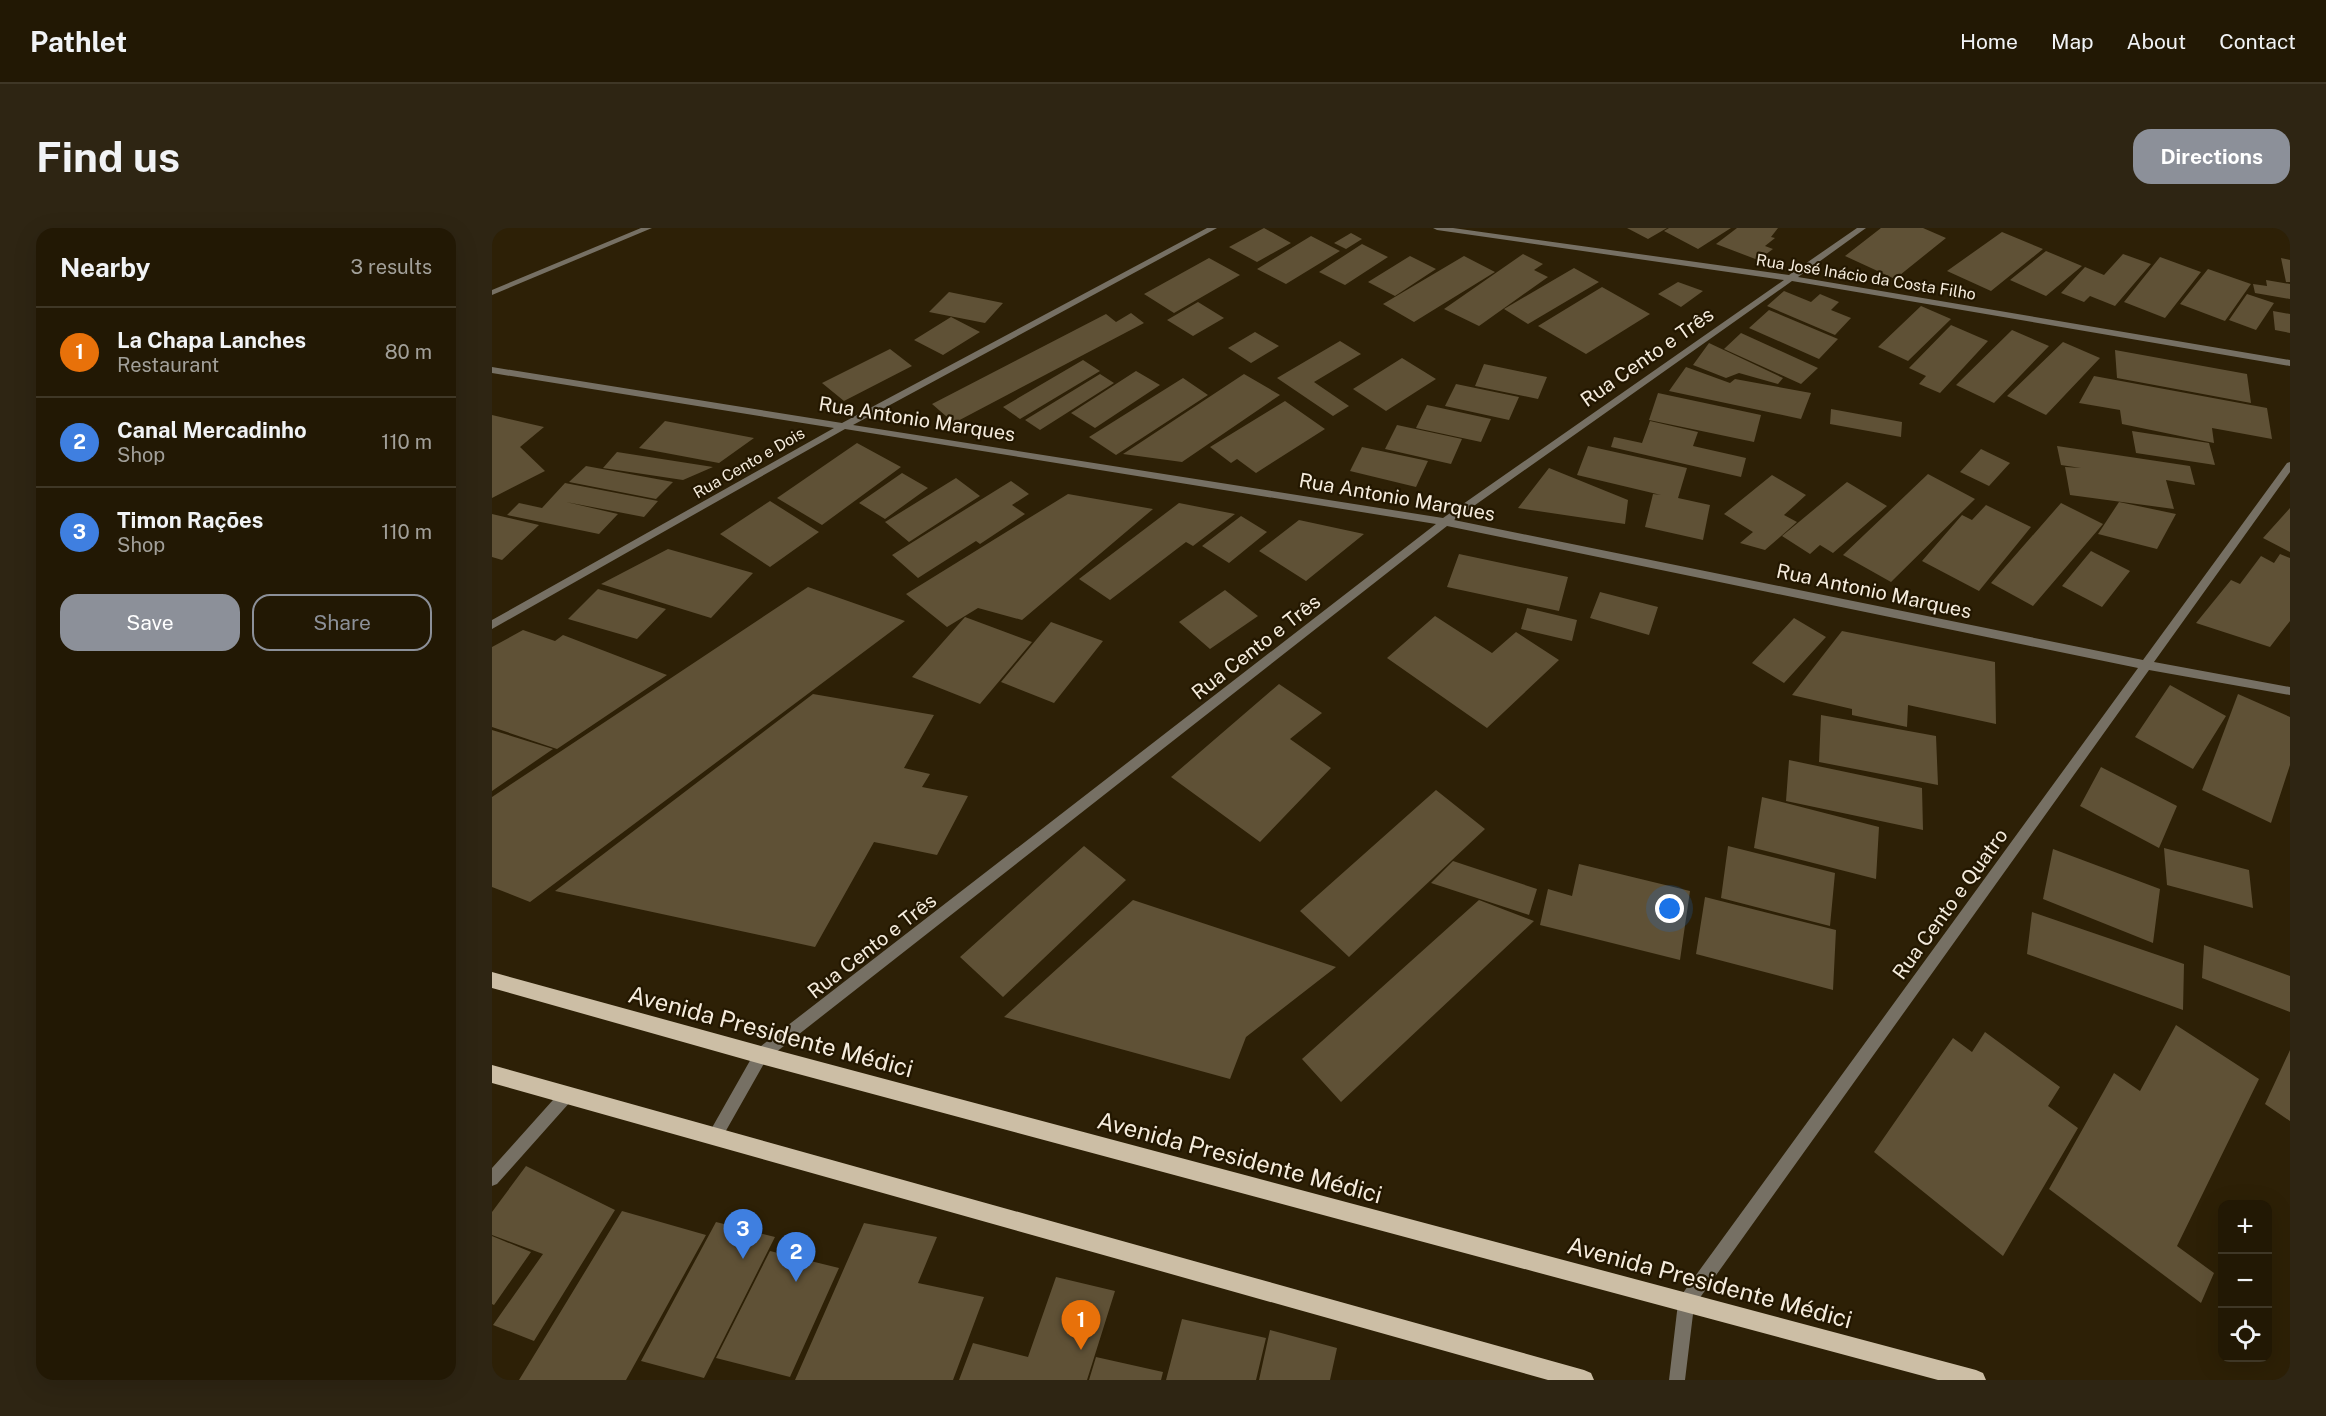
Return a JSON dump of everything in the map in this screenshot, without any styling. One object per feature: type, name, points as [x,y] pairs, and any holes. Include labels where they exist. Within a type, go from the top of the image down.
[{"type":"main road","name":"Avenida Presidente Médici","points":[[492,980],[761,1056],[1976,1380]]},
{"type":"main road","points":[[492,1074],[1584,1380]]},
{"type":"street","points":[[492,293],[648,228]]},
{"type":"street","name":"Rua Cento e Dois","points":[[492,626],[845,425],[1213,228]]},
{"type":"street","name":"Rua José Inácio da Costa Filho","points":[[1437,228],[1790,278],[2290,363]]},
{"type":"street","name":"Rua Cento e Três","points":[[714,1138],[761,1056],[1445,522],[1862,228]]},
{"type":"street","name":"Rua Antonio Marques","points":[[492,370],[1445,522],[2146,665],[2290,691]]},
{"type":"street","name":"Rua Cento e Quatro","points":[[1677,1380],[1686,1302],[2290,465]]},
{"type":"street","points":[[492,1179],[566,1096]]},
{"type":"building","points":[[1264,228],[1291,243],[1257,262],[1229,247]]},
{"type":"building","points":[[1627,228],[1667,228],[1648,239]]},
{"type":"building","points":[[1669,228],[1731,228],[1698,249],[1664,231]]},
{"type":"building","points":[[1737,228],[1778,228],[1771,237],[1775,238],[1765,246],[1773,249],[1758,260],[1716,244]]},
{"type":"building","points":[[1881,228],[1923,228],[1946,238],[1895,279],[1845,256]]},
{"type":"building","points":[[2002,232],[2043,249],[1991,291],[1947,271]]},
{"type":"building","points":[[1351,233],[1362,239],[1346,249],[1334,243]]},
{"type":"building","points":[[1311,236],[1340,251],[1286,284],[1257,269]]},
{"type":"building","points":[[1362,244],[1388,257],[1345,285],[1319,272]]},
{"type":"building","points":[[2046,251],[2082,266],[2046,296],[2010,280]]},
{"type":"building","points":[[1523,254],[1543,264],[1534,270],[1548,277],[1479,326],[1444,309]]},
{"type":"building","points":[[2123,254],[2151,264],[2115,306],[2090,296],[2084,302],[2061,293],[2085,267],[2104,275]]},
{"type":"building","points":[[1410,256],[1436,269],[1395,296],[1368,282]]},
{"type":"building","points":[[1464,256],[1495,272],[1414,322],[1383,304]]},
{"type":"building","points":[[2160,257],[2201,272],[2165,318],[2124,302]]},
{"type":"building","points":[[1209,258],[1240,275],[1174,313],[1144,294]]},
{"type":"building","points":[[2281,258],[2290,260],[2290,282],[2286,282]]},
{"type":"building","points":[[1574,268],[1599,282],[1528,324],[1504,309]]},
{"type":"building","points":[[2208,269],[2251,284],[2225,321],[2180,304]]},
{"type":"building","points":[[2266,280],[2290,284],[2290,299],[2255,293],[2253,284],[2267,286]]},
{"type":"building","points":[[1678,282],[1703,291],[1681,307],[1658,294]]},
{"type":"building","points":[[1602,287],[1650,314],[1586,354],[1538,326]]},
{"type":"building","points":[[1784,291],[1811,302],[1820,294],[1839,302],[1831,310],[1851,318],[1835,335],[1767,306]]},
{"type":"building","points":[[949,292],[1003,303],[985,323],[929,312]]},
{"type":"building","points":[[2247,294],[2274,303],[2256,330],[2229,320]]},
{"type":"building","points":[[1198,302],[1224,318],[1193,336],[1167,320]]},
{"type":"building","points":[[1921,306],[1951,319],[1908,361],[1878,347]]},
{"type":"building","points":[[1769,310],[1838,339],[1819,359],[1749,328]]},
{"type":"building","points":[[2273,311],[2290,314],[2290,333],[2275,330]]},
{"type":"building","points":[[1131,313],[1144,323],[954,423],[932,404],[1106,314],[1116,322]]},
{"type":"building","points":[[951,317],[980,332],[943,355],[914,340]]},
{"type":"building","points":[[1951,325],[1988,341],[1940,393],[1919,384],[1926,376],[1909,368]]},
{"type":"building","points":[[2012,330],[2049,346],[1994,403],[1956,385]]},
{"type":"building","points":[[1255,332],[1279,346],[1251,363],[1228,348]]},
{"type":"building","points":[[1741,333],[1818,368],[1801,384],[1724,349]]},
{"type":"building","points":[[1340,341],[1361,354],[1314,382],[1349,406],[1333,416],[1277,378]]},
{"type":"building","points":[[2063,342],[2100,358],[2046,415],[2007,396]]},
{"type":"building","points":[[1709,343],[1783,378],[1778,384],[1739,373],[1726,378],[1693,365]]},
{"type":"building","points":[[890,349],[912,366],[844,401],[822,383]]},
{"type":"building","points":[[2115,350],[2247,374],[2251,403],[2117,378]]},
{"type":"building","points":[[1402,358],[1436,379],[1386,411],[1353,389]]},
{"type":"building","points":[[1083,360],[1100,371],[1020,419],[1003,407]]},
{"type":"building","points":[[1484,364],[1547,377],[1538,399],[1475,386]]},
{"type":"building","points":[[1686,367],[1730,383],[1735,379],[1811,393],[1801,419],[1669,391]]},
{"type":"building","points":[[1136,371],[1160,385],[1095,428],[1071,413]]},
{"type":"building","points":[[1100,374],[1114,383],[1040,430],[1025,420]]},
{"type":"building","points":[[1244,374],[1280,395],[1182,462],[1123,454]]},
{"type":"building","points":[[2094,376],[2267,408],[2272,439],[2212,428],[2214,443],[2122,424],[2120,410],[2079,403]]},
{"type":"building","points":[[1183,378],[1208,395],[1116,455],[1089,437]]},
{"type":"building","points":[[1456,384],[1519,397],[1509,420],[1445,406]]},
{"type":"building","points":[[1658,393],[1761,415],[1754,442],[1649,420]]},
{"type":"building","points":[[1285,401],[1325,429],[1256,473],[1237,459],[1231,463],[1210,447]]},
{"type":"building","points":[[1427,405],[1491,419],[1481,442],[1416,428]]},
{"type":"building","points":[[1831,409],[1902,422],[1901,437],[1830,424]]},
{"type":"building","points":[[492,415],[544,427],[520,447],[545,471],[492,498]]},
{"type":"building","points":[[665,421],[754,438],[719,463],[639,448]]},
{"type":"building","points":[[1650,421],[1698,432],[1693,446],[1746,458],[1741,477],[1611,447],[1614,437],[1642,443]]},
{"type":"building","points":[[1397,425],[1462,439],[1451,464],[1385,449]]},
{"type":"building","points":[[2132,431],[2209,443],[2215,465],[2136,453]]},
{"type":"building","points":[[857,443],[901,467],[822,525],[777,498]]},
{"type":"building","points":[[1588,446],[1687,468],[1678,498],[1710,505],[1703,540],[1645,527],[1653,494],[1661,495],[1577,475]]},
{"type":"building","points":[[2057,446],[2190,466],[2195,485],[2166,480],[2174,509],[2070,495],[2065,467],[2081,468],[2061,465]]},
{"type":"building","points":[[1362,447],[1428,461],[1416,487],[1350,471]]},
{"type":"building","points":[[1981,449],[2010,463],[1989,486],[1960,472]]},
{"type":"building","points":[[617,452],[713,467],[683,480],[603,468]]},
{"type":"building","points":[[586,466],[673,482],[656,499],[569,482]]},
{"type":"building","points":[[1549,468],[1628,500],[1625,524],[1518,508]]},
{"type":"building","points":[[902,473],[928,488],[885,519],[859,503]]},
{"type":"building","points":[[1928,474],[1975,499],[1891,582],[1843,555]]},
{"type":"building","points":[[1772,475],[1806,495],[1784,515],[1797,522],[1765,550],[1740,543],[1753,532],[1724,514]]},
{"type":"building","points":[[956,478],[980,496],[909,542],[885,522]]},
{"type":"building","points":[[1011,481],[1029,494],[1012,505],[1025,514],[980,544],[976,541],[918,578],[892,555]]},
{"type":"building","points":[[1847,482],[1887,506],[1833,553],[1820,545],[1810,554],[1782,536]]},
{"type":"building","points":[[565,483],[658,501],[644,517],[566,502],[618,514],[599,534],[507,515],[519,503],[542,508]]},
{"type":"building","points":[[1068,494],[1153,509],[1022,620],[978,608],[947,627],[906,594]]},
{"type":"building","points":[[770,501],[819,532],[770,567],[720,534]]},
{"type":"building","points":[[2119,502],[2176,514],[2157,549],[2098,534]]},
{"type":"building","points":[[1179,503],[1235,514],[1193,546],[1186,542],[1110,600],[1079,579]]},
{"type":"building","points":[[2061,503],[2103,524],[2033,606],[1991,583]]},
{"type":"building","points":[[1986,505],[2031,527],[1979,591],[1922,561],[1962,515],[1972,520]]},
{"type":"building","points":[[2290,508],[2290,552],[2263,538]]},
{"type":"building","points":[[492,514],[539,525],[502,560],[492,557]]},
{"type":"building","points":[[1241,516],[1267,532],[1229,563],[1202,546]]},
{"type":"building","points":[[1299,520],[1364,534],[1306,581],[1259,551]]},
{"type":"building","points":[[668,549],[753,573],[711,618],[601,584]]},
{"type":"building","points":[[2091,551],[2130,571],[2102,607],[2062,586]]},
{"type":"building","points":[[1459,554],[1568,577],[1559,611],[1447,587]]},
{"type":"building","points":[[2280,554],[2290,558],[2290,621],[2270,647],[2196,623],[2231,580],[2240,584],[2261,556],[2274,563]]},
{"type":"building","points":[[808,587],[905,621],[530,902],[492,887],[492,797]]},
{"type":"building","points":[[598,589],[666,609],[637,639],[568,619]]},
{"type":"building","points":[[1225,590],[1258,616],[1210,649],[1179,622]]},
{"type":"building","points":[[1600,592],[1658,607],[1649,635],[1590,618]]},
{"type":"building","points":[[1527,608],[1577,620],[1572,641],[1521,629]]},
{"type":"building","points":[[1435,616],[1492,653],[1516,632],[1559,660],[1487,728],[1387,658]]},
{"type":"building","points":[[965,617],[1032,642],[980,704],[912,677]]},
{"type":"building","points":[[1794,618],[1826,637],[1784,683],[1752,663]]},
{"type":"building","points":[[1051,622],[1103,641],[1054,703],[1001,682]]},
{"type":"building","points":[[523,630],[555,641],[563,635],[667,675],[557,749],[492,727],[492,647]]},
{"type":"building","points":[[1842,631],[1995,662],[1996,724],[1908,705],[1907,727],[1852,715],[1852,709],[1792,695]]},
{"type":"building","points":[[1279,684],[1322,713],[1290,739],[1331,768],[1260,842],[1171,777]]},
{"type":"building","points":[[2170,685],[2226,716],[2193,769],[2135,737]]},
{"type":"building","points":[[813,694],[934,715],[904,768],[930,774],[922,787],[968,796],[937,855],[874,842],[815,947],[555,891]]},
{"type":"building","points":[[2238,694],[2290,717],[2290,765],[2271,823],[2202,790]]},
{"type":"building","points":[[1821,715],[1936,736],[1938,785],[1819,762]]},
{"type":"building","points":[[492,730],[553,749],[492,791]]},
{"type":"building","points":[[1789,760],[1922,788],[1923,830],[1786,801]]},
{"type":"building","points":[[2101,767],[2177,806],[2159,848],[2080,806]]},
{"type":"building","points":[[1436,790],[1485,829],[1349,957],[1300,911]]},
{"type":"building","points":[[1762,797],[1879,827],[1876,879],[1754,848]]},
{"type":"building","points":[[1084,846],[1126,880],[1003,997],[960,957]]},
{"type":"building","points":[[1728,846],[1835,873],[1830,926],[1721,898]]},
{"type":"building","points":[[2164,848],[2249,870],[2253,908],[2167,885]]},
{"type":"building","points":[[2053,849],[2160,889],[2153,943],[2043,899]]},
{"type":"building","points":[[1453,861],[1537,889],[1529,915],[1431,883]]},
{"type":"building","points":[[1579,864],[1690,891],[1680,960],[1540,925],[1548,889],[1572,896]]},
{"type":"building","points":[[1705,897],[1836,930],[1833,990],[1696,954]]},
{"type":"building","points":[[1133,900],[1336,967],[1246,1037],[1230,1079],[1004,1017]]},
{"type":"building","points":[[1479,900],[1534,921],[1341,1102],[1302,1059]]},
{"type":"building","points":[[2032,912],[2184,964],[2183,1010],[2027,954]]},
{"type":"building","points":[[2204,945],[2290,976],[2290,1012],[2202,978]]},
{"type":"building","points":[[2176,1025],[2259,1079],[2177,1246],[2214,1273],[2201,1303],[2049,1189],[2114,1073],[2140,1091]]},
{"type":"building","points":[[1985,1032],[2060,1087],[2048,1106],[2078,1128],[2003,1256],[1874,1152],[1953,1038],[1972,1052]]},
{"type":"building","points":[[2290,1050],[2290,1121],[2265,1104]]},
{"type":"building","points":[[526,1166],[615,1210],[534,1341],[493,1325],[543,1254],[492,1235],[492,1212]]},
{"type":"building","points":[[622,1211],[706,1235],[626,1380],[519,1380]]},
{"type":"building","points":[[716,1222],[775,1237],[704,1378],[641,1361]]},
{"type":"building","points":[[864,1223],[937,1237],[918,1283],[984,1297],[953,1380],[795,1380]]},
{"type":"building","points":[[492,1236],[531,1252],[494,1305],[492,1304]]},
{"type":"building","points":[[770,1251],[839,1268],[790,1377],[716,1358]]},
{"type":"building","points":[[1056,1277],[1115,1291],[1087,1380],[959,1380],[973,1343],[1028,1357]]},
{"type":"building","points":[[1182,1319],[1266,1338],[1256,1380],[1166,1380]]},
{"type":"building","points":[[1270,1330],[1337,1348],[1330,1380],[1259,1380]]},
{"type":"building","points":[[1096,1357],[1163,1372],[1161,1380],[1089,1380]]},
{"type":"place","name":"Timon Rações","points":[[743,1259]]},
{"type":"place","name":"Canal Mercadinho","points":[[796,1282]]},
{"type":"place","name":"La Chapa Lanches","points":[[1081,1350]]}]
